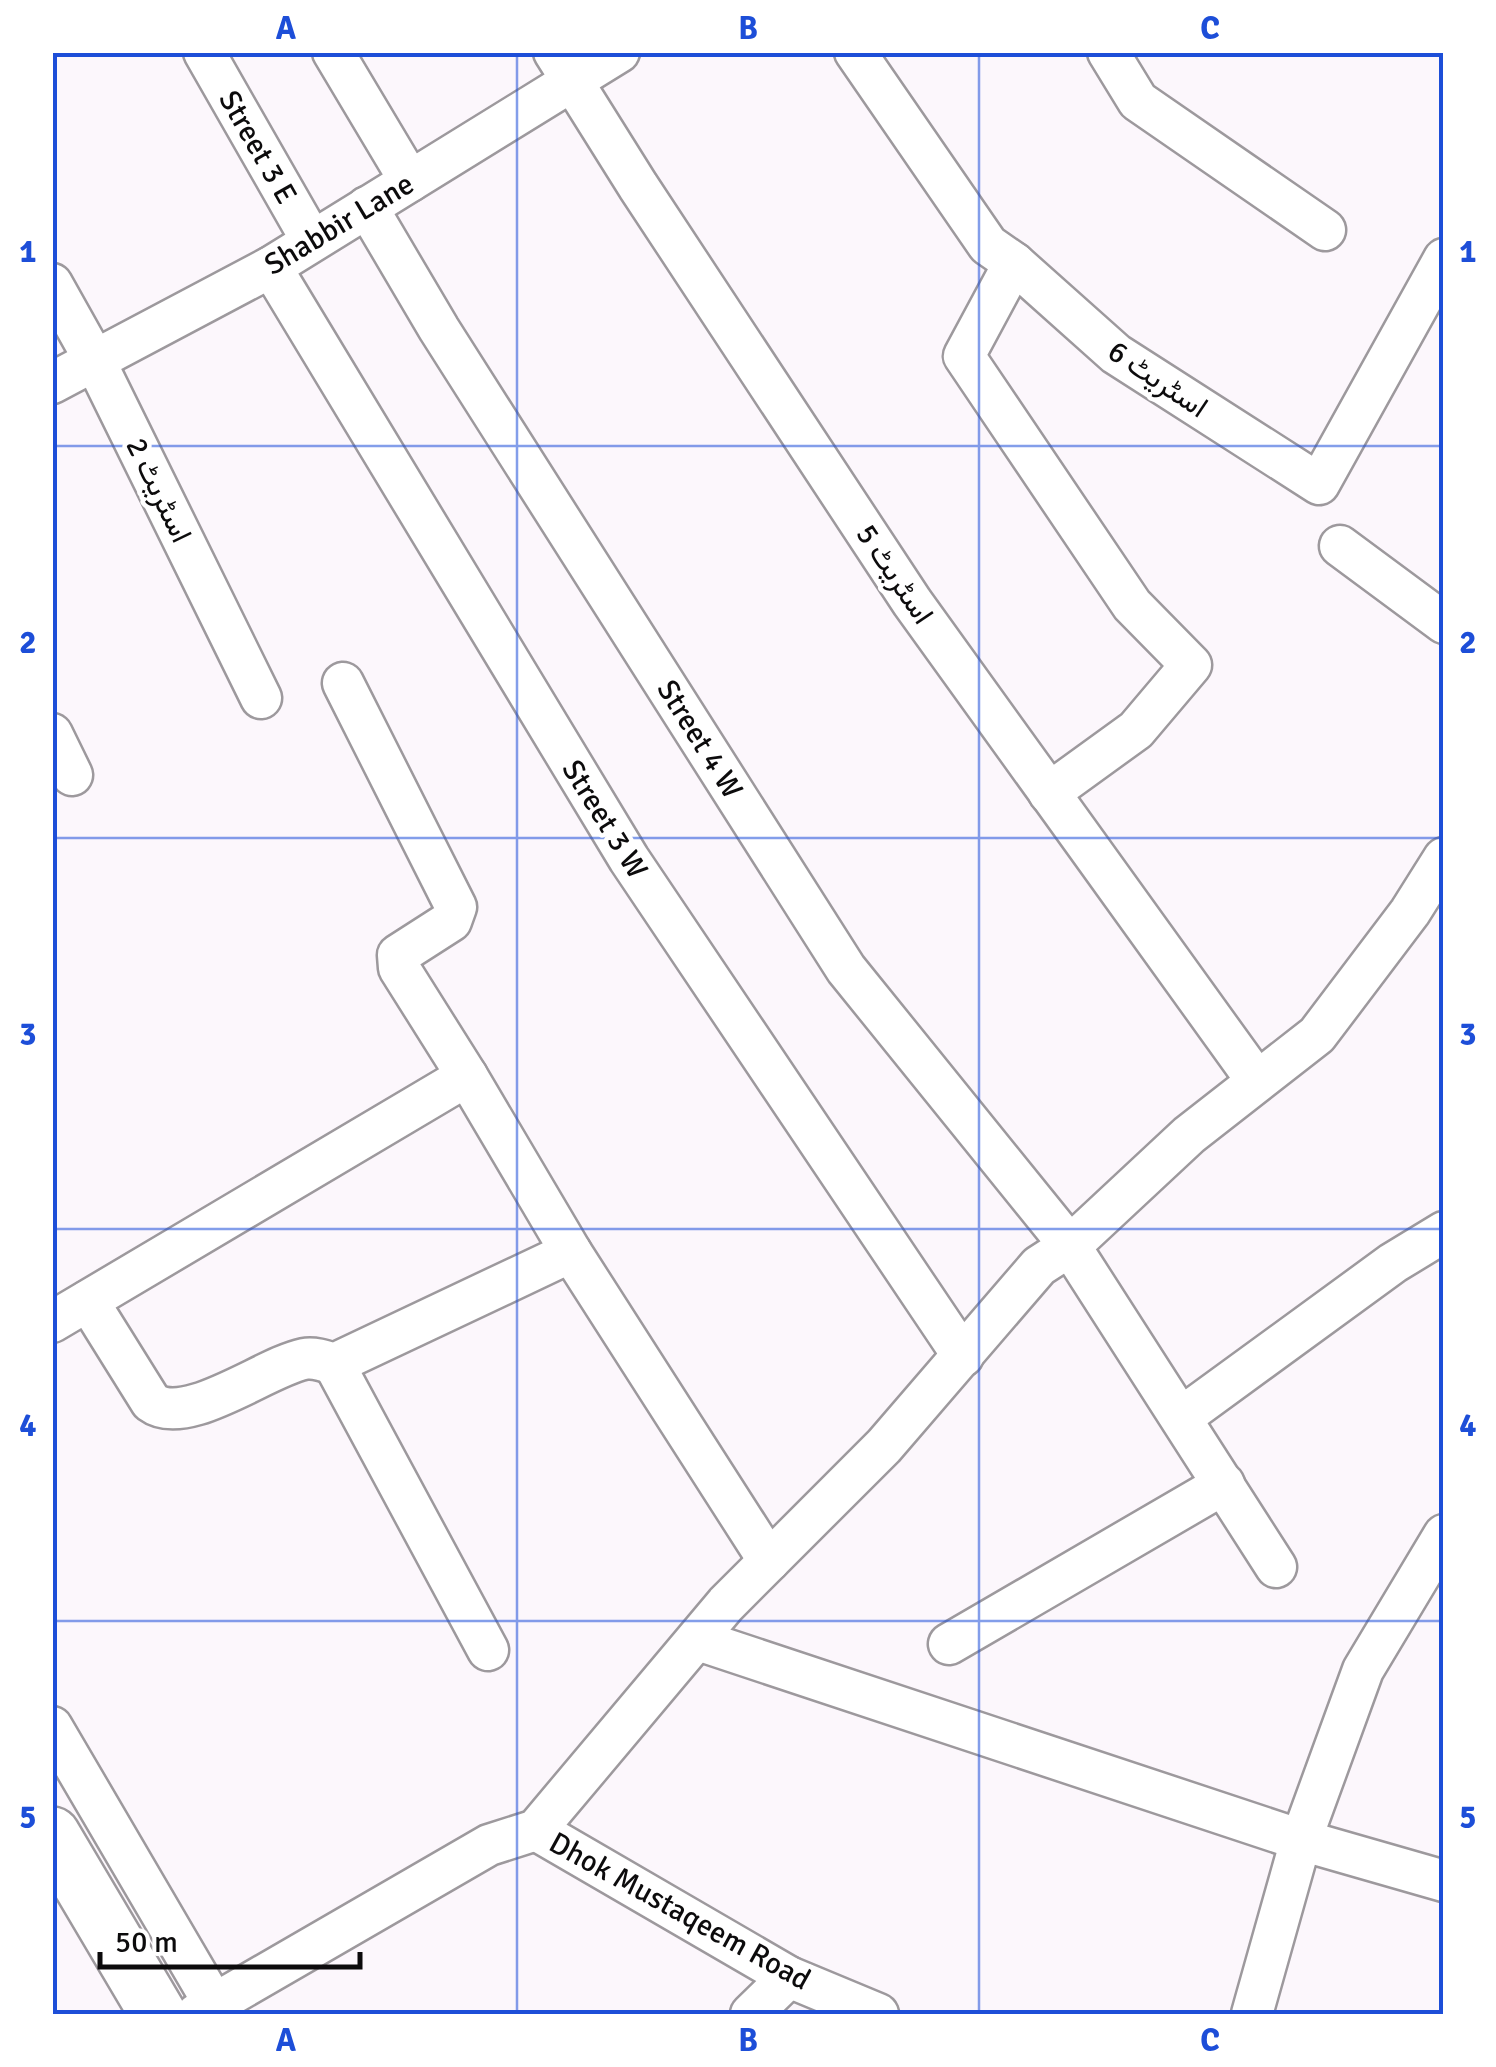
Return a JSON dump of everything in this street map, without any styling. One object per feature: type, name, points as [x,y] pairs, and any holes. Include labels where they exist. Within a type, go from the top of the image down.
[{"type":"highway","points":[[52,1835],[158,2014]]},
{"type":"street","name":"Street 3 E","points":[[204,52],[312,241]]},
{"type":"street","points":[[333,52],[410,181]]},
{"type":"street","name":"Shabbir Lane","points":[[52,383],[271,267],[410,181],[562,66],[619,52]]},
{"type":"street","name":"اسٹریٹ 6","points":[[856,52],[988,245],[1014,263],[1116,354],[1319,484],[1444,259]]},
{"type":"street","points":[[1108,52],[1138,101],[1325,230]]},
{"type":"street","name":"اسٹریٹ 5","points":[[562,66],[912,602],[1258,1081]]},
{"type":"street","name":"Street 4 W","points":[[366,207],[438,330],[846,969],[1070,1246],[1276,1567]]},
{"type":"street","points":[[1014,263],[964,356],[1132,606],[1191,665],[1136,730],[1050,793]]},
{"type":"street","name":"Street 3 W","points":[[271,267],[629,859],[962,1356]]},
{"type":"street","name":"اسٹریٹ 2","points":[[52,284],[94,359],[262,698]]},
{"type":"street","points":[[1340,546],[1444,623]]},
{"type":"street","points":[[344,683],[456,907],[451,921],[398,955],[399,968],[571,1252],[769,1561]]},
{"type":"street","points":[[52,734],[72,774]]},
{"type":"street","points":[[52,1727],[210,2011],[490,1845],[536,1830],[698,1640],[769,1561],[884,1446],[1040,1266],[1070,1246],[1189,1135],[1317,1034],[1410,912],[1444,858]]},
{"type":"street","points":[[52,1322],[467,1076]]},
{"type":"street","points":[[1182,1417],[1393,1263],[1444,1232]]},
{"type":"street","points":[[88,1301],[151,1402],[160,1408],[186,1408],[306,1358],[334,1364],[571,1252]]},
{"type":"street","points":[[334,1364],[488,1650]]},
{"type":"street","points":[[949,1644],[1224,1484]]},
{"type":"street","points":[[1252,2014],[1300,1840],[1363,1670],[1444,1536]]},
{"type":"street","points":[[698,1640],[1300,1840],[1444,1881]]},
{"type":"street","name":"Dhok Mustaqeem Road","points":[[536,1830],[789,1977],[878,2014]]},
{"type":"street","points":[[750,2014],[789,1977]]}]
